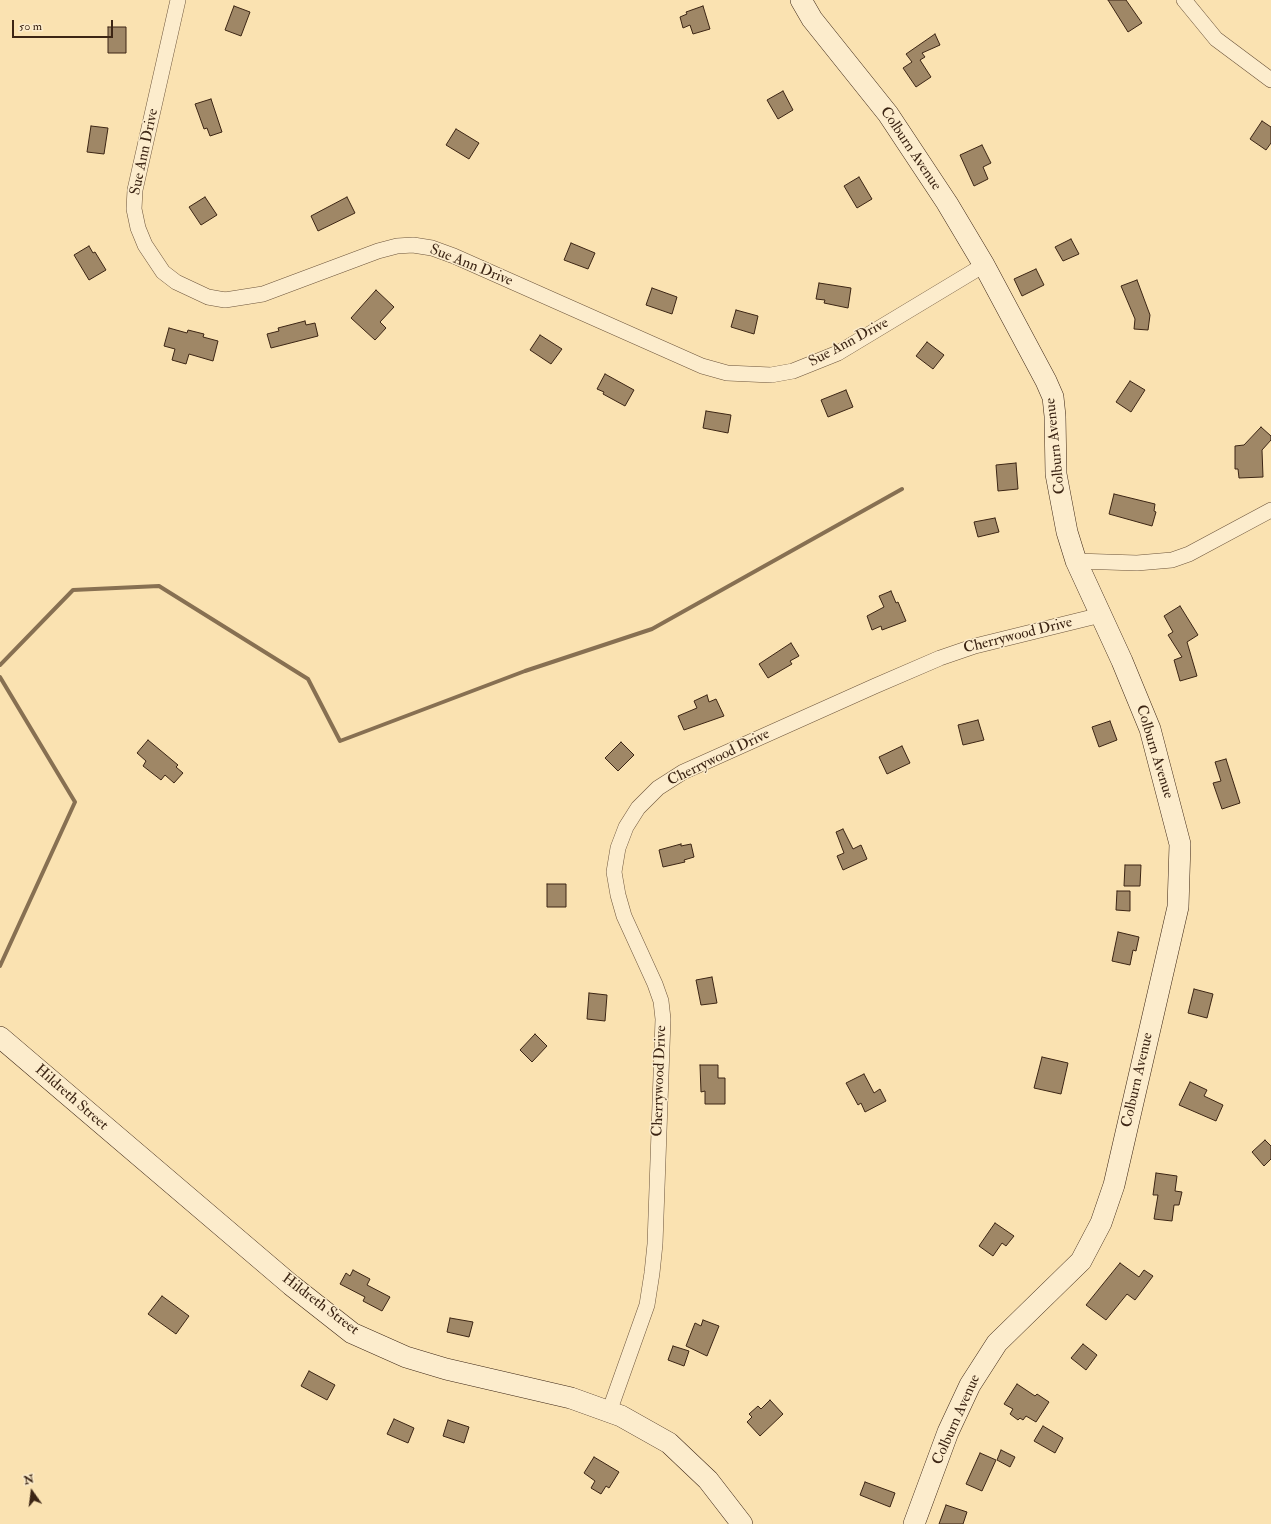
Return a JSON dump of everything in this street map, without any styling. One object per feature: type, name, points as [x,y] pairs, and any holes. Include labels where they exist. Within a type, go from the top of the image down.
[{"type":"street","name":"Sue Ann Drive","points":[[178,0],[135,190],[134,209],[138,228],[145,245],[163,272],[176,282],[208,297],[225,300],[263,294],[378,251],[397,246],[432,248],[454,256],[702,366],[727,373],[771,375],[792,371],[838,353],[984,265]]},
{"type":"street","name":"Colburn Avenue","points":[[801,0],[812,19],[888,114],[947,203],[984,265],[1046,381],[1053,397],[1055,416],[1056,474],[1067,532],[1076,561],[1150,729],[1180,844],[1178,907],[1114,1185],[1101,1224],[1081,1261],[997,1343],[970,1385],[948,1432],[914,1524]]},
{"type":"street","points":[[1184,0],[1216,39],[1271,80]]},
{"type":"street","points":[[1076,561],[1137,563],[1172,560],[1189,554],[1271,510]]},
{"type":"street","name":"Cherrywood Drive","points":[[609,1412],[647,1305],[652,1273],[655,1244],[663,1019],[661,1002],[655,984],[624,916],[618,895],[614,872],[618,848],[626,827],[638,808],[658,788],[683,772],[874,686],[940,658],[975,646],[1101,615]]},
{"type":"street","name":"Hildreth Street","points":[[0,1037],[286,1281],[352,1333],[420,1361],[446,1369],[571,1398],[621,1416],[669,1443],[708,1480],[742,1524]]},
{"type":"building","points":[[1108,0],[1126,0],[1142,23],[1128,32]]},
{"type":"building","points":[[234,6],[250,12],[241,36],[225,30]]},
{"type":"building","points":[[703,6],[710,29],[693,34],[690,25],[683,28],[680,17],[687,14],[686,12]]},
{"type":"building","points":[[108,27],[126,27],[126,53],[108,53]]},
{"type":"building","points":[[935,34],[940,45],[922,53],[925,57],[920,60],[931,77],[916,87],[903,68],[912,62],[906,54]]},
{"type":"building","points":[[783,91],[793,110],[778,119],[767,100]]},
{"type":"building","points":[[211,99],[222,132],[210,136],[207,128],[204,129],[195,104]]},
{"type":"building","points":[[1262,121],[1271,127],[1271,143],[1266,150],[1250,139]]},
{"type":"building","points":[[91,126],[108,128],[104,154],[87,152]]},
{"type":"building","points":[[456,129],[479,143],[469,159],[446,145]]},
{"type":"building","points":[[982,145],[991,163],[983,167],[988,179],[974,186],[960,155]]},
{"type":"building","points":[[859,177],[872,199],[857,208],[844,186]]},
{"type":"building","points":[[205,197],[217,215],[201,225],[189,207]]},
{"type":"building","points":[[347,197],[355,213],[318,231],[311,216]]},
{"type":"building","points":[[1071,239],[1079,254],[1063,261],[1055,247]]},
{"type":"building","points":[[571,243],[595,253],[588,269],[564,260]]},
{"type":"building","points":[[89,246],[93,253],[95,252],[106,270],[89,280],[74,255]]},
{"type":"building","points":[[1036,269],[1044,285],[1022,296],[1014,279]]},
{"type":"building","points":[[1137,280],[1150,315],[1148,330],[1134,329],[1135,319],[1121,286]]},
{"type":"building","points":[[819,283],[851,288],[848,308],[824,303],[825,300],[816,299]]},
{"type":"building","points":[[652,288],[677,297],[672,314],[646,305]]},
{"type":"building","points":[[376,290],[394,307],[380,322],[386,328],[375,340],[351,318]]},
{"type":"building","points":[[736,310],[758,316],[754,334],[731,327]]},
{"type":"building","points":[[305,321],[306,325],[315,323],[318,336],[271,348],[267,334],[279,331],[278,328]]},
{"type":"building","points":[[169,328],[187,333],[188,330],[204,334],[203,337],[218,341],[213,361],[189,354],[186,364],[172,360],[175,349],[164,346]]},
{"type":"building","points":[[540,335],[562,349],[551,364],[530,350]]},
{"type":"building","points":[[927,342],[944,355],[933,369],[916,356]]},
{"type":"building","points":[[605,374],[634,390],[625,406],[597,389]]},
{"type":"building","points":[[1130,381],[1145,390],[1131,412],[1116,402]]},
{"type":"building","points":[[846,390],[853,407],[828,417],[821,400]]},
{"type":"building","points":[[706,411],[731,415],[728,433],[703,428]]},
{"type":"building","points":[[1261,427],[1271,436],[1271,440],[1262,450],[1263,477],[1239,478],[1238,469],[1235,469],[1235,446],[1244,445]]},
{"type":"building","points":[[1016,463],[1018,489],[998,491],[996,465]]},
{"type":"building","points":[[1114,494],[1155,504],[1154,511],[1156,512],[1152,526],[1109,514]]},
{"type":"building","points":[[995,518],[999,532],[978,537],[974,522]]},
{"type":"building","points":[[891,591],[896,603],[898,602],[906,621],[882,630],[881,626],[872,630],[867,616],[884,607],[879,596]]},
{"type":"building","points":[[1180,606],[1198,635],[1187,642],[1197,676],[1180,681],[1174,660],[1182,657],[1168,635],[1173,632],[1164,616]]},
{"type":"building","points":[[791,643],[799,656],[790,661],[792,664],[768,678],[759,664]]},
{"type":"building","points":[[707,695],[709,702],[716,699],[724,716],[684,730],[678,716],[697,708],[694,701]]},
{"type":"building","points":[[978,720],[984,740],[963,745],[958,725]]},
{"type":"building","points":[[1110,721],[1117,740],[1099,747],[1092,727]]},
{"type":"building","points":[[148,740],[178,765],[176,767],[183,773],[174,783],[165,775],[161,780],[143,766],[146,761],[137,753]]},
{"type":"building","points":[[621,742],[634,755],[618,771],[605,758]]},
{"type":"building","points":[[902,746],[910,763],[887,774],[879,757]]},
{"type":"building","points":[[1226,759],[1240,803],[1222,809],[1213,783],[1221,781],[1215,762]]},
{"type":"building","points":[[843,829],[853,849],[861,845],[867,859],[843,870],[837,856],[844,853],[836,832]]},
{"type":"building","points":[[681,844],[681,846],[691,844],[694,857],[684,860],[685,862],[663,867],[659,850]]},
{"type":"building","points":[[1125,865],[1141,865],[1140,886],[1124,886]]},
{"type":"building","points":[[547,884],[566,884],[566,907],[547,907]]},
{"type":"building","points":[[1117,891],[1130,891],[1130,911],[1116,910]]},
{"type":"building","points":[[1118,932],[1139,937],[1136,951],[1133,950],[1130,965],[1112,961]]},
{"type":"building","points":[[712,977],[717,1003],[701,1005],[696,980]]},
{"type":"building","points":[[1194,989],[1213,994],[1207,1018],[1188,1013]]},
{"type":"building","points":[[589,993],[607,995],[605,1021],[587,1019]]},
{"type":"building","points":[[535,1034],[547,1046],[532,1062],[520,1050]]},
{"type":"building","points":[[1042,1057],[1068,1063],[1061,1094],[1034,1088]]},
{"type":"building","points":[[700,1065],[718,1065],[718,1078],[725,1078],[725,1104],[705,1104],[705,1091],[701,1092]]},
{"type":"building","points":[[864,1074],[874,1093],[880,1089],[886,1101],[865,1112],[861,1103],[858,1105],[846,1083]]},
{"type":"building","points":[[1190,1082],[1207,1090],[1204,1096],[1223,1105],[1216,1121],[1179,1105]]},
{"type":"building","points":[[1265,1140],[1271,1146],[1271,1159],[1264,1166],[1252,1152]]},
{"type":"building","points":[[1156,1173],[1177,1176],[1175,1191],[1182,1192],[1179,1205],[1174,1205],[1172,1221],[1154,1219],[1158,1195],[1153,1195]]},
{"type":"building","points":[[995,1223],[1014,1236],[1006,1246],[1002,1243],[993,1256],[979,1246]]},
{"type":"building","points":[[1120,1263],[1139,1277],[1144,1270],[1153,1276],[1135,1300],[1127,1294],[1106,1320],[1086,1305]]},
{"type":"building","points":[[353,1270],[370,1279],[367,1285],[390,1297],[382,1311],[363,1301],[365,1297],[340,1284],[346,1273],[350,1276]]},
{"type":"building","points":[[162,1296],[189,1316],[176,1334],[148,1314]]},
{"type":"building","points":[[450,1318],[473,1322],[469,1337],[447,1332]]},
{"type":"building","points":[[703,1320],[719,1326],[707,1356],[686,1346],[695,1323],[701,1326]]},
{"type":"building","points":[[1083,1344],[1097,1355],[1086,1370],[1071,1358]]},
{"type":"building","points":[[673,1346],[689,1351],[684,1366],[668,1360]]},
{"type":"building","points":[[309,1371],[335,1385],[327,1400],[301,1386]]},
{"type":"building","points":[[1017,1384],[1035,1396],[1037,1394],[1049,1402],[1036,1422],[1026,1416],[1023,1420],[1020,1418],[1018,1420],[1010,1414],[1013,1409],[1004,1404]]},
{"type":"building","points":[[770,1400],[783,1414],[760,1436],[747,1422],[752,1417],[749,1414],[758,1406],[761,1409]]},
{"type":"building","points":[[394,1419],[414,1428],[408,1443],[387,1434]]},
{"type":"building","points":[[448,1420],[469,1427],[464,1443],[443,1436]]},
{"type":"building","points":[[1043,1426],[1063,1438],[1055,1453],[1034,1441]]},
{"type":"building","points":[[1001,1450],[1015,1457],[1010,1467],[997,1460]]},
{"type":"building","points":[[980,1453],[996,1460],[982,1491],[966,1484]]},
{"type":"building","points":[[594,1457],[619,1472],[609,1488],[606,1486],[601,1494],[591,1488],[595,1481],[584,1473]]},
{"type":"building","points":[[865,1482],[895,1493],[890,1507],[860,1495]]},
{"type":"building","points":[[946,1505],[967,1512],[963,1524],[939,1524]]},
{"type":"waterway","points":[[0,665],[73,590],[159,586],[308,679],[340,741],[525,671],[652,629],[902,489]]},
{"type":"waterway","points":[[0,677],[75,802],[0,966]]}]
